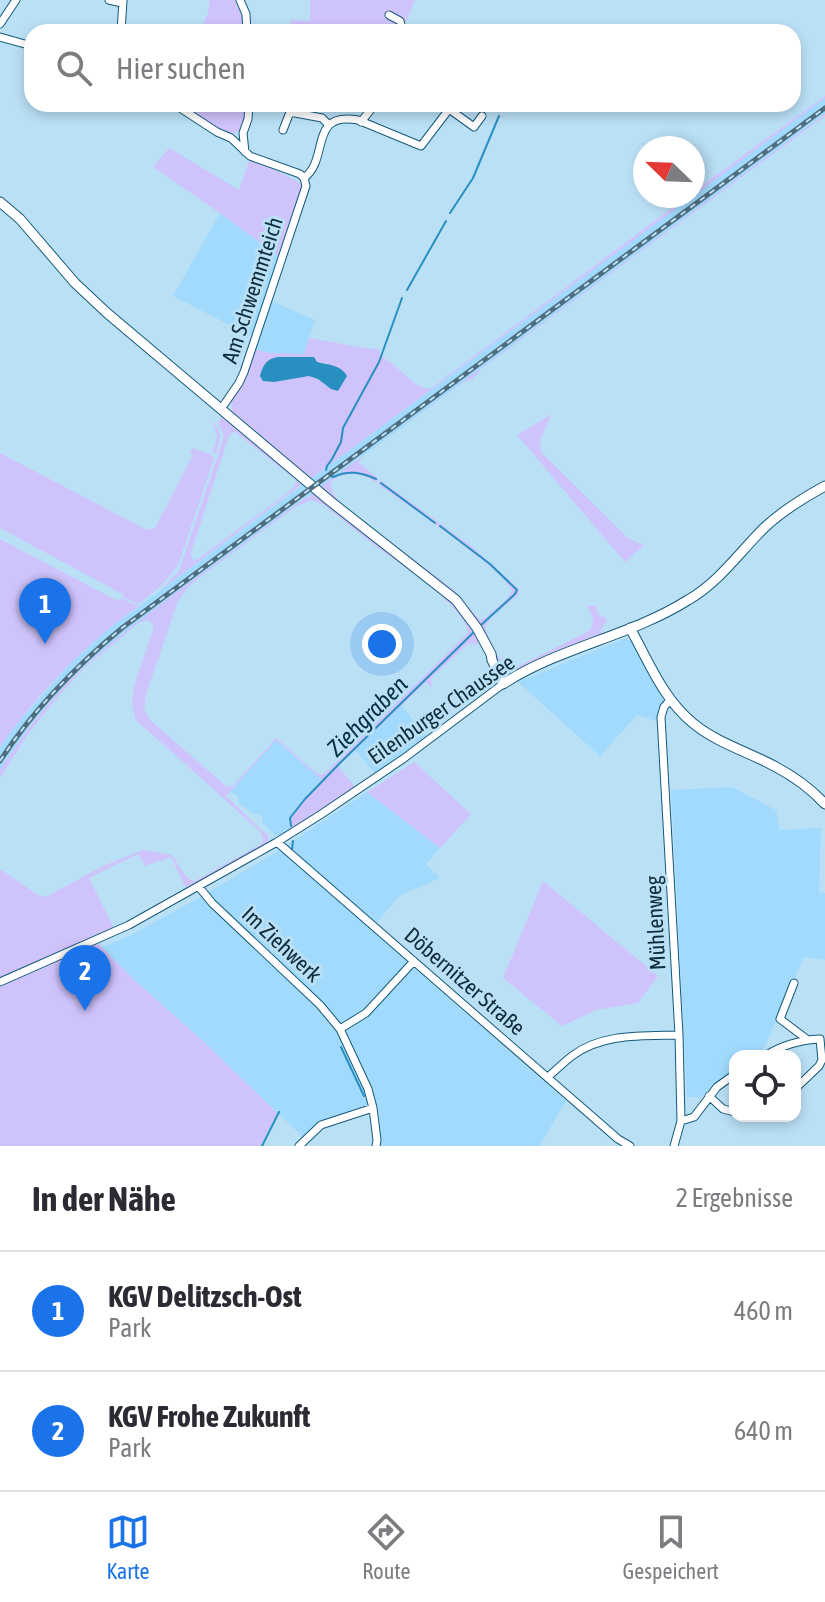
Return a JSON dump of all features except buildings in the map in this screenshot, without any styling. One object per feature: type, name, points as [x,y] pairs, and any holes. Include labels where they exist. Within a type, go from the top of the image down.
[{"type":"main road","points":[[0,202],[20,219],[89,297],[330,501],[463,607],[506,682]]},
{"type":"main road","name":"Eilenburger Chaussee","points":[[506,682],[535,666],[685,602],[709,585],[772,522],[825,486]]},
{"type":"main road","points":[[634,626],[656,678],[687,719],[722,742],[778,768],[807,787],[825,804]]},
{"type":"street","points":[[0,24],[16,0]]},
{"type":"street","points":[[109,0],[123,2],[122,24]]},
{"type":"street","points":[[240,0],[247,24]]},
{"type":"street","points":[[389,15],[401,24]]},
{"type":"street","points":[[0,37],[24,44]]},
{"type":"street","points":[[186,112],[231,138],[250,156],[304,178]]},
{"type":"street","points":[[245,152],[243,133],[249,112]]},
{"type":"street","points":[[283,130],[290,112],[325,121],[350,119],[421,146],[447,112]]},
{"type":"street","points":[[325,121],[328,112]]},
{"type":"street","points":[[361,122],[369,112]]},
{"type":"street","points":[[457,112],[474,127],[482,116]]},
{"type":"street","name":"Am Schwemmteich","points":[[221,409],[244,372],[306,186],[304,178],[313,170],[325,121]]},
{"type":"street","points":[[231,138],[243,133]]},
{"type":"street","name":"Eilenburger Chaussee","points":[[0,982],[121,930],[277,842],[403,759],[506,682]]},
{"type":"street","name":"Mühlenweg","points":[[670,700],[661,717],[679,1035],[681,1121],[674,1146]]},
{"type":"street","name":"Döbernitzer Straße","points":[[277,842],[618,1139],[630,1146]]},
{"type":"street","name":"Im Ziehwerk","points":[[199,887],[320,1005],[340,1029],[368,1089],[376,1146]]},
{"type":"street","points":[[340,1029],[366,1013],[414,961]]},
{"type":"street","points":[[794,983],[780,1019],[808,1040]]},
{"type":"street","points":[[548,1077],[574,1054],[595,1043],[625,1037],[679,1035]]},
{"type":"street","points":[[774,1050],[822,1038],[822,1060],[801,1083]]},
{"type":"street","points":[[681,1121],[694,1117],[717,1087],[729,1078]]},
{"type":"street","points":[[709,1096],[729,1110]]},
{"type":"street","points":[[299,1146],[321,1125],[373,1108]]},
{"type":"shaded area","points":[[210,0],[237,0],[242,24],[203,24]]},
{"type":"shaded area","points":[[310,0],[415,0],[403,24],[290,24],[291,20],[310,21]]},
{"type":"shaded area","points":[[825,96],[705,187],[705,183]]},
{"type":"shaded area","points":[[825,98],[825,114],[705,203],[705,187]]},
{"type":"shaded area","points":[[192,112],[246,112],[236,133],[223,132]]},
{"type":"shaded area","points":[[825,114],[825,116],[705,203]]},
{"type":"shaded area","points":[[169,148],[239,190],[250,158],[304,186],[280,257],[153,167]]},
{"type":"shaded area","points":[[672,208],[677,208],[309,480],[232,412],[231,402],[242,383],[253,349],[269,353],[304,354],[309,338],[377,348],[380,356],[430,389]],"holes":[[[317,362],[330,364],[331,389],[309,375]]]},
{"type":"shaded area","points":[[677,208],[698,208],[128,630],[87,664],[49,703],[0,770],[0,747],[17,724],[73,661],[110,628]]},
{"type":"shaded area","points":[[698,208],[700,208],[481,369],[473,379],[463,382],[361,457],[359,463],[379,479],[375,482],[352,474],[330,482],[341,504],[454,590],[479,619],[484,619],[508,598],[512,591],[505,581],[473,552],[378,484],[380,480],[471,546],[518,588],[519,594],[490,618],[485,627],[496,653],[505,663],[517,667],[589,631],[593,622],[588,606],[594,605],[600,616],[606,618],[601,630],[603,635],[518,671],[508,670],[496,656],[472,615],[319,488]]},
{"type":"shaded area","points":[[220,213],[280,257],[251,336],[173,296]]},
{"type":"shaded area","points":[[271,301],[315,320],[304,354],[269,353],[253,349]]},
{"type":"shaded area","points":[[278,357],[314,357],[317,362],[338,368],[347,376],[338,391],[309,376],[263,381],[260,376],[264,366]]},
{"type":"shaded area","points":[[552,414],[540,440],[542,453],[628,538],[644,545],[625,562],[517,435]]},
{"type":"shaded area","points":[[223,415],[304,483],[159,591],[179,571],[219,457],[224,435],[218,423]],"holes":[[[235,432],[296,480],[289,492],[193,560],[192,549],[231,433]]]},
{"type":"shaded area","points":[[212,420],[220,436],[219,443],[216,453],[212,452],[214,458],[178,565],[163,584],[140,603],[122,597],[124,595],[0,528],[0,453],[145,529],[155,528],[193,455],[190,453],[192,448],[209,454],[214,449],[217,436]]},
{"type":"shaded area","points":[[315,492],[457,605],[480,640],[477,645],[469,643],[432,677],[432,689],[426,682],[338,766],[355,787],[290,829],[289,818],[322,780],[276,740],[226,796],[268,836],[268,844],[174,898],[171,897],[186,888],[171,857],[145,866],[138,854],[89,878],[114,928],[93,938],[277,1113],[260,1146],[0,1146],[0,869],[38,895],[46,897],[103,866],[144,850],[172,855],[184,874],[195,881],[262,844],[263,839],[261,832],[135,719],[132,705],[134,686],[153,630],[150,621],[139,623],[85,667],[28,734],[0,778],[0,770],[50,703],[68,682],[95,657],[182,588],[306,497]],"holes":[[[311,500],[324,505],[443,597],[464,622],[468,633],[325,773],[316,773],[276,738],[233,786],[227,787],[150,720],[144,709],[146,694],[178,601],[189,586],[295,507]]]},
{"type":"shaded area","points":[[0,539],[118,601],[121,598],[140,605],[100,636],[64,670],[0,747]]},
{"type":"shaded area","points":[[626,638],[637,646],[647,671],[664,698],[657,721],[637,715],[600,756],[518,682]]},
{"type":"shaded area","points":[[401,705],[426,736],[375,773],[355,750]]},
{"type":"shaded area","points":[[276,740],[322,780],[289,818],[290,829],[278,836],[262,823],[263,818],[238,802],[234,793],[229,793]]},
{"type":"shaded area","points":[[414,762],[471,814],[440,848],[367,792]]},
{"type":"shaded area","points":[[732,787],[776,810],[780,830],[821,828],[819,892],[825,893],[825,960],[804,957],[763,1050],[729,1050],[729,1075],[701,1097],[687,1097],[671,790]]},
{"type":"shaded area","points":[[367,792],[440,848],[426,864],[440,878],[399,896],[371,930],[566,1101],[539,1146],[380,1146],[377,1107],[320,1124],[305,1139],[102,947],[135,933],[202,896],[278,851]]},
{"type":"shaded area","points":[[543,881],[658,976],[638,1003],[596,1010],[562,1026],[503,978]]},
{"type":"waterway","name":"Ziehgraben","points":[[450,213],[473,178],[499,116]]},
{"type":"waterway","name":"Ziehgraben","points":[[407,290],[446,221]]},
{"type":"waterway","name":"Ziehgraben","points":[[326,470],[341,442],[343,428],[379,362],[402,298]]},
{"type":"waterway","name":"Ziehgraben","points":[[331,476],[354,473],[376,479]]},
{"type":"waterway","name":"Ziehgraben","points":[[381,483],[435,523]]},
{"type":"waterway","name":"Ziehgraben","points":[[440,526],[490,564],[517,590],[481,625]]},
{"type":"waterway","name":"Ziehgraben","points":[[291,826],[290,818],[305,799],[474,632]]},
{"type":"waterway","name":"Ziehgraben","points":[[292,849],[293,841]]},
{"type":"waterway","points":[[341,1047],[364,1096]]},
{"type":"waterway","name":"Ziehgraben","points":[[262,1146],[279,1112]]},
{"type":"railway","points":[[0,761],[26,724],[56,690],[122,628],[825,108]]},
{"type":"place","name":"KGV Delitzsch-Ost","points":[[45,644]]},
{"type":"place","name":"KGV Frohe Zukunft","points":[[85,1011]]}]
